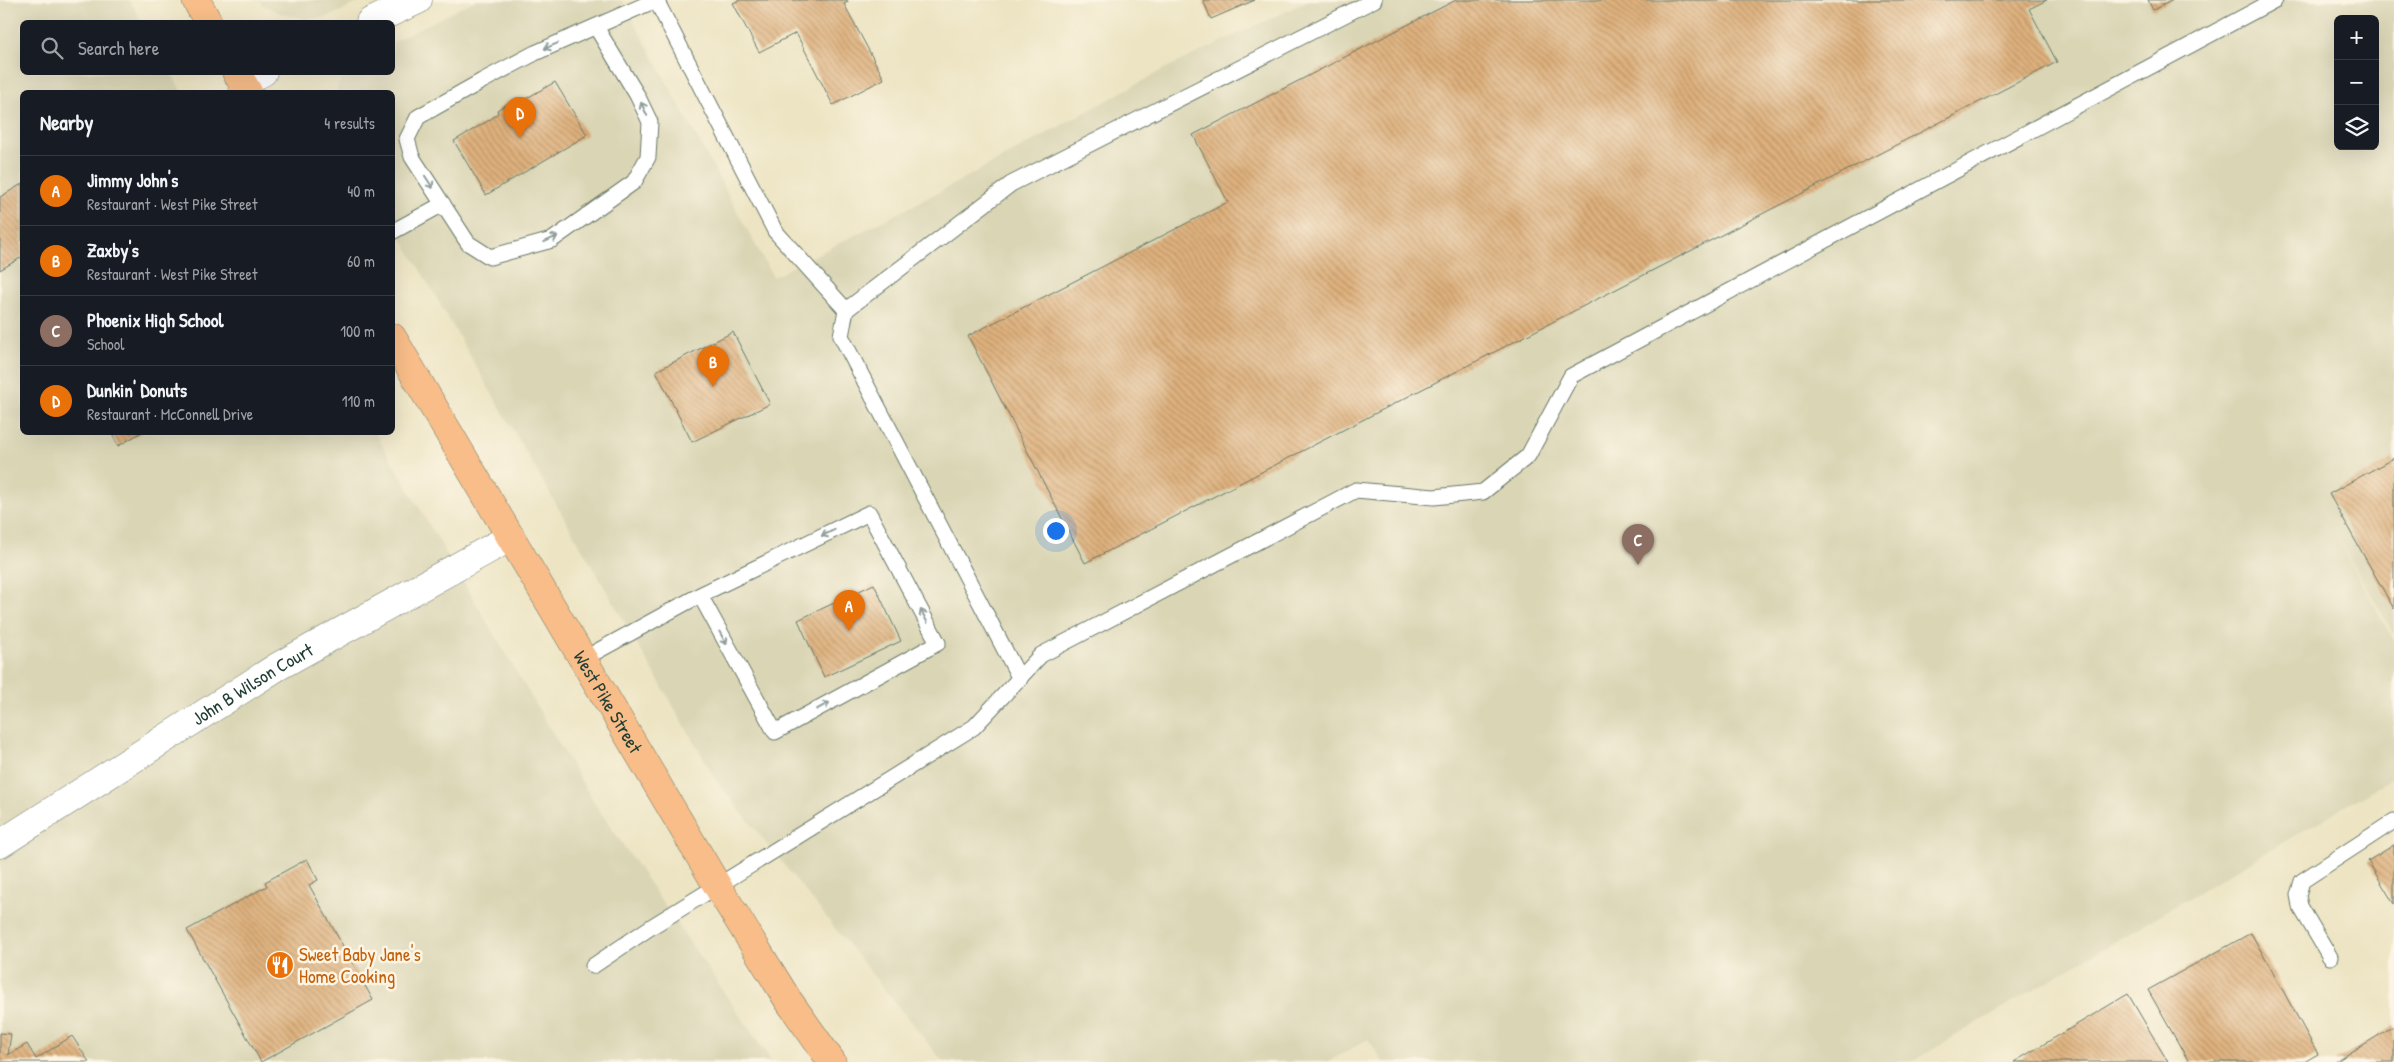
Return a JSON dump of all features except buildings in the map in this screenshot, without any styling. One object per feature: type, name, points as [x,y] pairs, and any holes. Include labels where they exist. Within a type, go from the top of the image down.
[{"type":"main road","points":[[196,0],[207,20]]},
{"type":"main road","name":"West Pike Street","points":[[395,342],[718,887],[788,1000],[832,1062]]},
{"type":"street","points":[[374,20],[418,0]]},
{"type":"street","name":"John B Wilson Court","points":[[0,844],[277,667],[511,537]]},
{"type":"lane","points":[[596,27],[637,95],[650,122],[648,157],[634,182],[552,240],[490,257],[468,243],[412,157],[407,139],[418,117],[535,53],[656,0],[775,231],[846,310]]},
{"type":"lane","points":[[1020,679],[841,336],[846,310],[1011,184],[1374,0]]},
{"type":"lane","points":[[593,966],[651,927],[974,727],[1041,655],[1356,490],[1434,497],[1483,492],[1528,456],[1571,376],[2276,0]]},
{"type":"lane","points":[[395,230],[443,204]]},
{"type":"lane","points":[[583,659],[700,595],[869,513],[938,643],[775,732],[700,595]]},
{"type":"lane","points":[[2330,957],[2300,906],[2298,895],[2302,881],[2394,821]]},
{"type":"shaded area","points":[[0,0],[129,0],[141,20],[20,20],[20,75],[172,75],[181,90],[20,90],[20,435],[376,435],[593,801],[772,1062],[0,1062]]},
{"type":"shaded area","points":[[260,0],[364,0],[328,17],[305,19],[282,14],[263,5]]},
{"type":"shaded area","points":[[476,0],[622,0],[773,277],[943,190],[1166,68],[1310,0],[2394,0],[2394,634],[2327,520],[2394,641],[2394,777],[1911,1062],[1383,1062],[1368,1039],[1328,1062],[943,1062],[718,783],[395,226],[395,90],[337,90],[344,75],[395,75],[395,41]]},
{"type":"place","name":"Dunkin' Donuts","points":[[520,138]]},
{"type":"place","name":"Zaxby's","points":[[713,387]]},
{"type":"place","name":"Phoenix High School","points":[[1638,565]]},
{"type":"place","name":"Jimmy John's","points":[[849,631]]},
{"type":"place","name":"Sweet Baby Jane's Home Cooking","points":[[280,965]]}]
